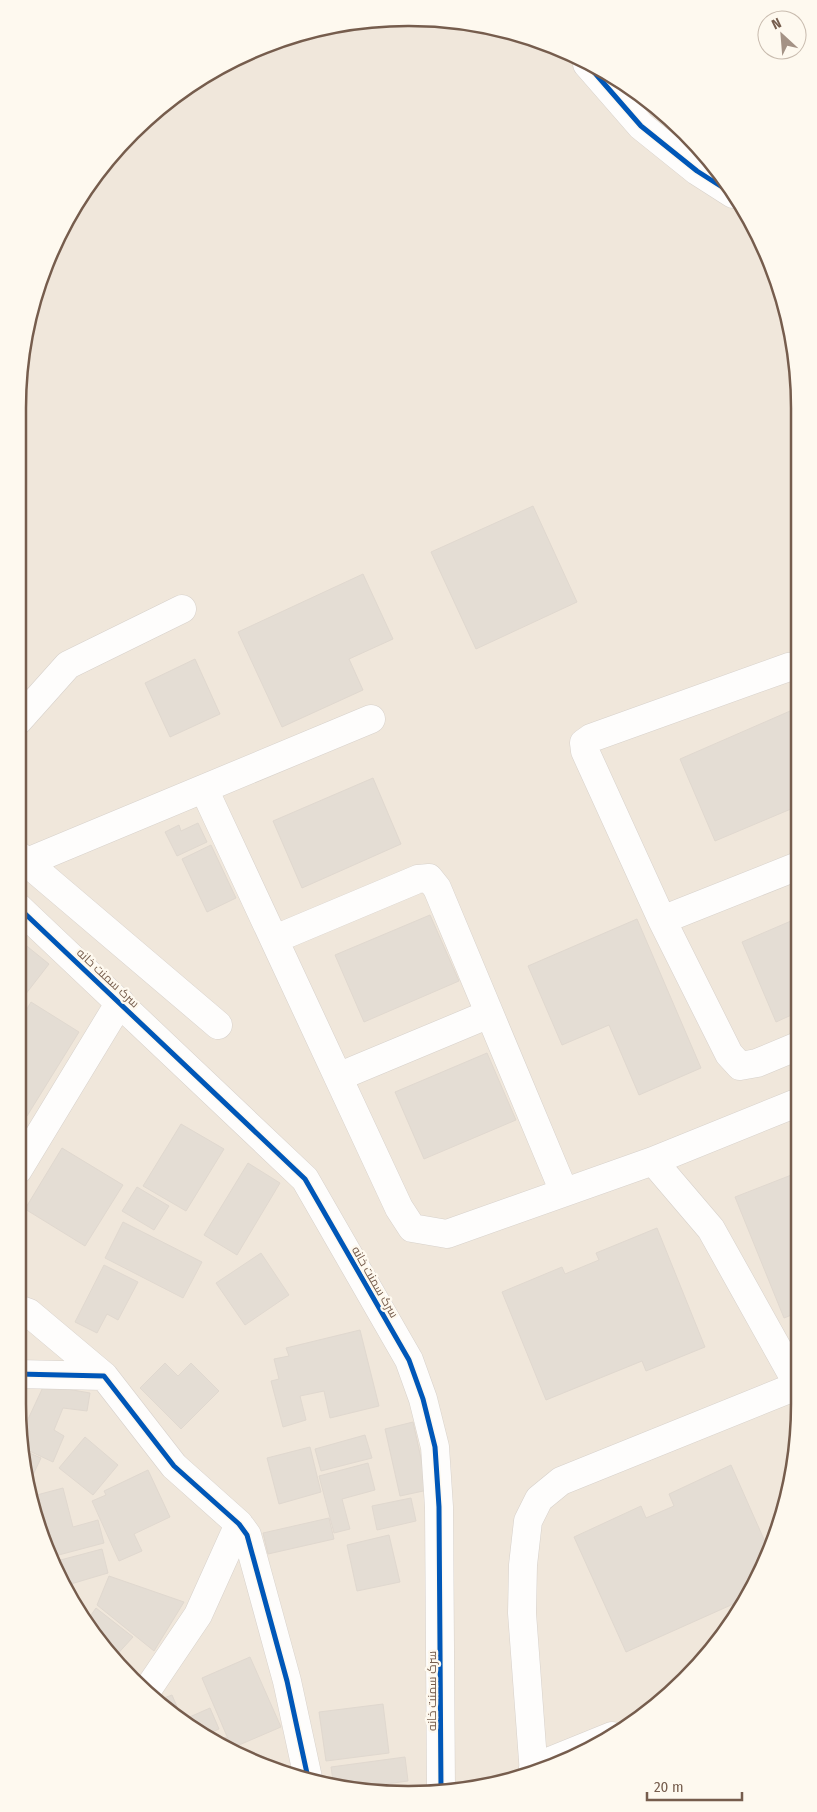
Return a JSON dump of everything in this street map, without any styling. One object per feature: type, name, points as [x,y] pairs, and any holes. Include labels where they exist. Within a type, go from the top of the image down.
[{"type":"street","points":[[611,84],[647,115],[696,172],[719,186]]},
{"type":"street","points":[[26,712],[68,665],[182,610]]},
{"type":"street","points":[[791,666],[592,738],[584,743],[585,751],[662,920],[729,1054],[740,1066],[757,1063],[791,1049]]},
{"type":"street","points":[[26,857],[204,789],[371,719]]},
{"type":"street","points":[[204,789],[399,1208],[412,1228],[447,1234],[654,1161],[791,1105]]},
{"type":"street","points":[[26,863],[218,1025]]},
{"type":"street","points":[[662,920],[791,869]]},
{"type":"street","points":[[275,939],[418,879],[429,878],[437,888],[564,1192]]},
{"type":"street","name":"سرک سمنت خانه","points":[[26,914],[305,1178],[409,1360],[423,1399],[435,1447],[439,1507],[441,1784]]},
{"type":"street","points":[[26,1157],[120,1002]]},
{"type":"street","points":[[338,1077],[489,1014]]},
{"type":"street","points":[[654,1161],[711,1229],[791,1373]]},
{"type":"street","points":[[26,1312],[30,1313],[104,1376],[174,1466],[239,1524],[247,1535],[287,1681],[306,1772]]},
{"type":"street","points":[[26,1374],[104,1376]]},
{"type":"street","points":[[533,1764],[522,1613],[523,1565],[528,1521],[539,1499],[561,1481],[791,1390]]},
{"type":"street","points":[[150,1686],[198,1615],[239,1524]]},
{"type":"shaded area","points":[[408,26],[434,27],[483,34],[507,39],[555,55],[600,77],[641,105],[679,138],[712,176],[740,217],[762,262],[778,310],[787,359],[791,408],[791,1404],[790,1429],[783,1478],[778,1502],[762,1550],[740,1595],[696,1656],[661,1691],[600,1735],[555,1757],[507,1773],[483,1778],[434,1785],[408,1786],[383,1785],[334,1778],[310,1773],[262,1757],[217,1735],[156,1691],[121,1656],[77,1595],[55,1550],[39,1502],[27,1429],[26,408],[27,383],[34,334],[39,310],[55,262],[77,217],[91,196],[121,156],[138,138],[156,121],[196,91],[217,77],[262,55],[310,39],[334,34],[383,27]]},
{"type":"building","points":[[533,506],[577,602],[476,649],[431,552]]},
{"type":"building","points":[[363,574],[393,639],[349,659],[363,690],[282,727],[238,632]]},
{"type":"building","points":[[195,659],[220,714],[170,737],[145,683]]},
{"type":"building","points":[[791,711],[791,809],[715,841],[680,759]]},
{"type":"building","points":[[373,778],[401,844],[302,888],[273,821]]},
{"type":"building","points":[[198,823],[207,842],[177,856],[165,832],[179,825],[181,831]]},
{"type":"building","points":[[211,845],[236,898],[207,912],[182,859]]},
{"type":"building","points":[[430,915],[459,981],[364,1022],[335,955]]},
{"type":"building","points":[[637,919],[701,1068],[639,1095],[609,1025],[562,1045],[528,966]]},
{"type":"building","points":[[791,921],[791,1015],[776,1022],[742,942]]},
{"type":"building","points":[[26,945],[49,964],[26,994]]},
{"type":"building","points":[[31,1002],[79,1032],[27,1116],[26,1115],[26,1010]]},
{"type":"building","points":[[487,1053],[516,1120],[424,1159],[395,1092]]},
{"type":"building","points":[[181,1124],[224,1149],[186,1211],[143,1186]]},
{"type":"building","points":[[62,1148],[123,1185],[85,1246],[26,1210]]},
{"type":"building","points":[[248,1163],[280,1183],[237,1255],[204,1235]]},
{"type":"building","points":[[791,1175],[791,1315],[784,1318],[735,1197]]},
{"type":"building","points":[[137,1187],[169,1206],[154,1230],[122,1211]]},
{"type":"building","points":[[123,1222],[202,1262],[183,1298],[105,1258]]},
{"type":"building","points":[[657,1228],[705,1347],[646,1371],[642,1361],[546,1400],[502,1292],[562,1267],[565,1274],[599,1260],[596,1253]]},
{"type":"building","points":[[261,1253],[289,1295],[245,1325],[216,1283]]},
{"type":"building","points":[[104,1265],[138,1282],[118,1320],[107,1314],[97,1333],[75,1322]]},
{"type":"building","points":[[360,1330],[379,1406],[330,1418],[324,1391],[300,1396],[306,1420],[283,1427],[271,1381],[279,1379],[274,1359],[289,1356],[286,1348]]},
{"type":"building","points":[[165,1363],[178,1376],[191,1363],[219,1391],[181,1429],[140,1388]]},
{"type":"building","points":[[44,1385],[90,1393],[87,1411],[63,1408],[54,1430],[64,1436],[53,1462],[30,1451],[27,1422]]},
{"type":"building","points":[[413,1422],[428,1490],[400,1496],[385,1429]]},
{"type":"building","points":[[365,1435],[372,1458],[321,1471],[315,1449]]},
{"type":"building","points":[[85,1437],[118,1465],[93,1495],[59,1468]]},
{"type":"building","points":[[310,1447],[321,1492],[279,1504],[267,1458]]},
{"type":"building","points":[[30,1453],[41,1458],[33,1474]]},
{"type":"building","points":[[368,1463],[375,1490],[342,1499],[350,1529],[334,1533],[319,1476]]},
{"type":"building","points":[[731,1465],[765,1541],[751,1573],[734,1604],[626,1652],[574,1537],[641,1506],[646,1518],[674,1506],[669,1494]]},
{"type":"building","points":[[148,1470],[170,1517],[134,1534],[142,1551],[119,1561],[92,1501],[106,1495],[104,1491]]},
{"type":"building","points":[[63,1488],[73,1527],[98,1520],[104,1543],[58,1555],[38,1495]]},
{"type":"building","points":[[411,1498],[416,1521],[377,1530],[372,1506]]},
{"type":"building","points":[[329,1518],[334,1539],[268,1554],[263,1533]]},
{"type":"building","points":[[389,1535],[400,1582],[357,1591],[347,1545]]},
{"type":"building","points":[[102,1549],[108,1573],[71,1584],[60,1560]]},
{"type":"building","points":[[109,1576],[184,1602],[154,1651],[97,1605]]},
{"type":"building","points":[[96,1608],[133,1637],[119,1653],[91,1615]]},
{"type":"building","points":[[250,1657],[281,1727],[238,1745],[229,1741],[202,1678]]},
{"type":"building","points":[[172,1695],[178,1708],[176,1707],[164,1698]]},
{"type":"building","points":[[383,1704],[389,1753],[326,1761],[319,1712]]},
{"type":"building","points":[[210,1708],[219,1729],[212,1732],[190,1717]]},
{"type":"building","points":[[405,1757],[408,1781],[383,1785],[334,1778],[331,1767]]},
{"type":"cycle path","points":[[597,76],[641,126],[697,171],[718,184]]},
{"type":"cycle path","points":[[26,915],[305,1179],[409,1360],[423,1399],[435,1447],[439,1507],[441,1784]]},
{"type":"cycle path","points":[[26,1374],[104,1376],[174,1466],[239,1524],[247,1535],[287,1681],[307,1772]]}]
